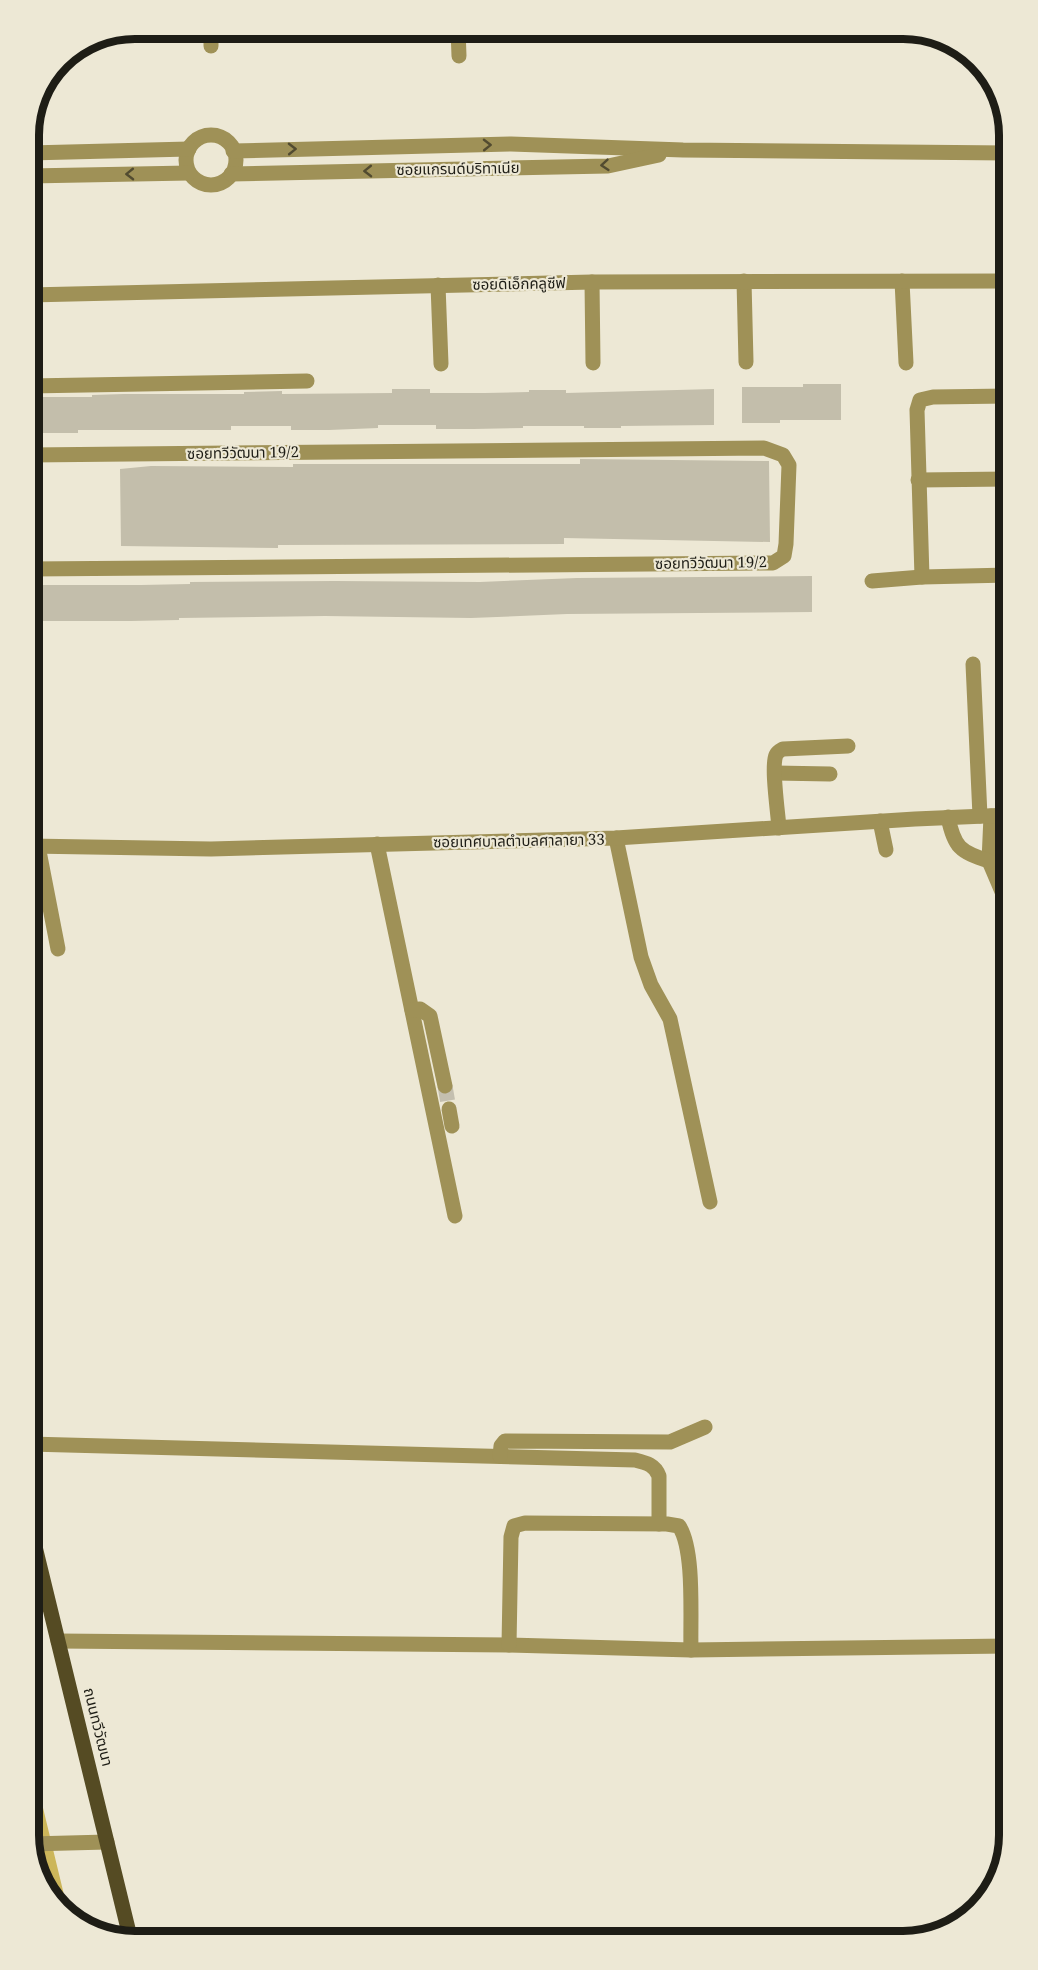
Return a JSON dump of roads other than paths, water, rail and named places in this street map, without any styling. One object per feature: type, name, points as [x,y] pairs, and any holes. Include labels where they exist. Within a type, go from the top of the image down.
[{"type":"main road","name":"ถนนทวีวัฒนา","points":[[39,1566],[129,1931]]},
{"type":"street","points":[[210,39],[210,46]]},
{"type":"street","points":[[458,39],[459,56]]},
{"type":"street","points":[[189,173],[186,157],[189,149],[200,138],[215,136],[223,139],[233,151],[235,158],[231,174]]},
{"type":"street","name":"ซอยแกรนด์บริทาเนีย","points":[[233,151],[511,144],[683,150],[999,153]]},
{"type":"street","points":[[39,153],[189,149]]},
{"type":"street","name":"ซอยแกรนด์บริทาเนีย","points":[[39,176],[189,173],[194,179],[210,185],[218,184],[231,174],[608,166],[683,150]]},
{"type":"street","name":"ซอยดิเอ็กคลูซีฟ","points":[[39,295],[592,282],[999,280]]},
{"type":"street","points":[[744,281],[746,363]]},
{"type":"street","points":[[902,281],[906,363]]},
{"type":"street","points":[[592,282],[593,363]]},
{"type":"street","points":[[438,285],[441,364]]},
{"type":"street","points":[[39,386],[307,381]]},
{"type":"street","points":[[922,577],[917,410],[920,400],[933,397],[999,396]]},
{"type":"street","name":"ซอยทวีวัฒนา 19/2","points":[[39,455],[764,448],[783,455],[789,465],[786,544],[784,556],[773,563],[39,569]]},
{"type":"street","points":[[918,480],[999,479]]},
{"type":"street","points":[[872,581],[999,575]]},
{"type":"street","points":[[973,664],[989,861],[999,883]]},
{"type":"street","points":[[779,828],[775,773],[777,753],[783,749],[848,746]]},
{"type":"street","points":[[775,773],[830,774]]},
{"type":"street","name":"ซอยเทศบาลตำบลศาลายา 33","points":[[39,846],[210,849],[616,838],[999,815]]},
{"type":"street","points":[[948,818],[953,840],[961,850],[989,861]]},
{"type":"street","points":[[880,821],[886,850]]},
{"type":"street","points":[[616,838],[641,957],[651,985],[670,1019],[710,1202]]},
{"type":"street","points":[[377,844],[455,1216]]},
{"type":"street","points":[[39,872],[57,949]]},
{"type":"street","points":[[412,1010],[420,1009],[430,1016],[445,1086]]},
{"type":"street","points":[[448,1109],[452,1126]]},
{"type":"street","points":[[500,1456],[501,1446],[505,1442],[670,1442],[705,1427]]},
{"type":"street","points":[[39,1444],[635,1460],[649,1464],[656,1469],[659,1476],[659,1524]]},
{"type":"street","points":[[509,1645],[511,1537],[514,1526],[525,1523],[659,1524],[679,1526],[685,1536],[688,1552],[691,1650]]},
{"type":"street","points":[[58,1641],[509,1645],[691,1650],[999,1646]]},
{"type":"street","points":[[40,1844],[107,1842]]},
{"type":"waterway","points":[[39,1825],[53,1885]]},
{"type":"tunnel","points":[[445,1086],[449,1109]]}]
